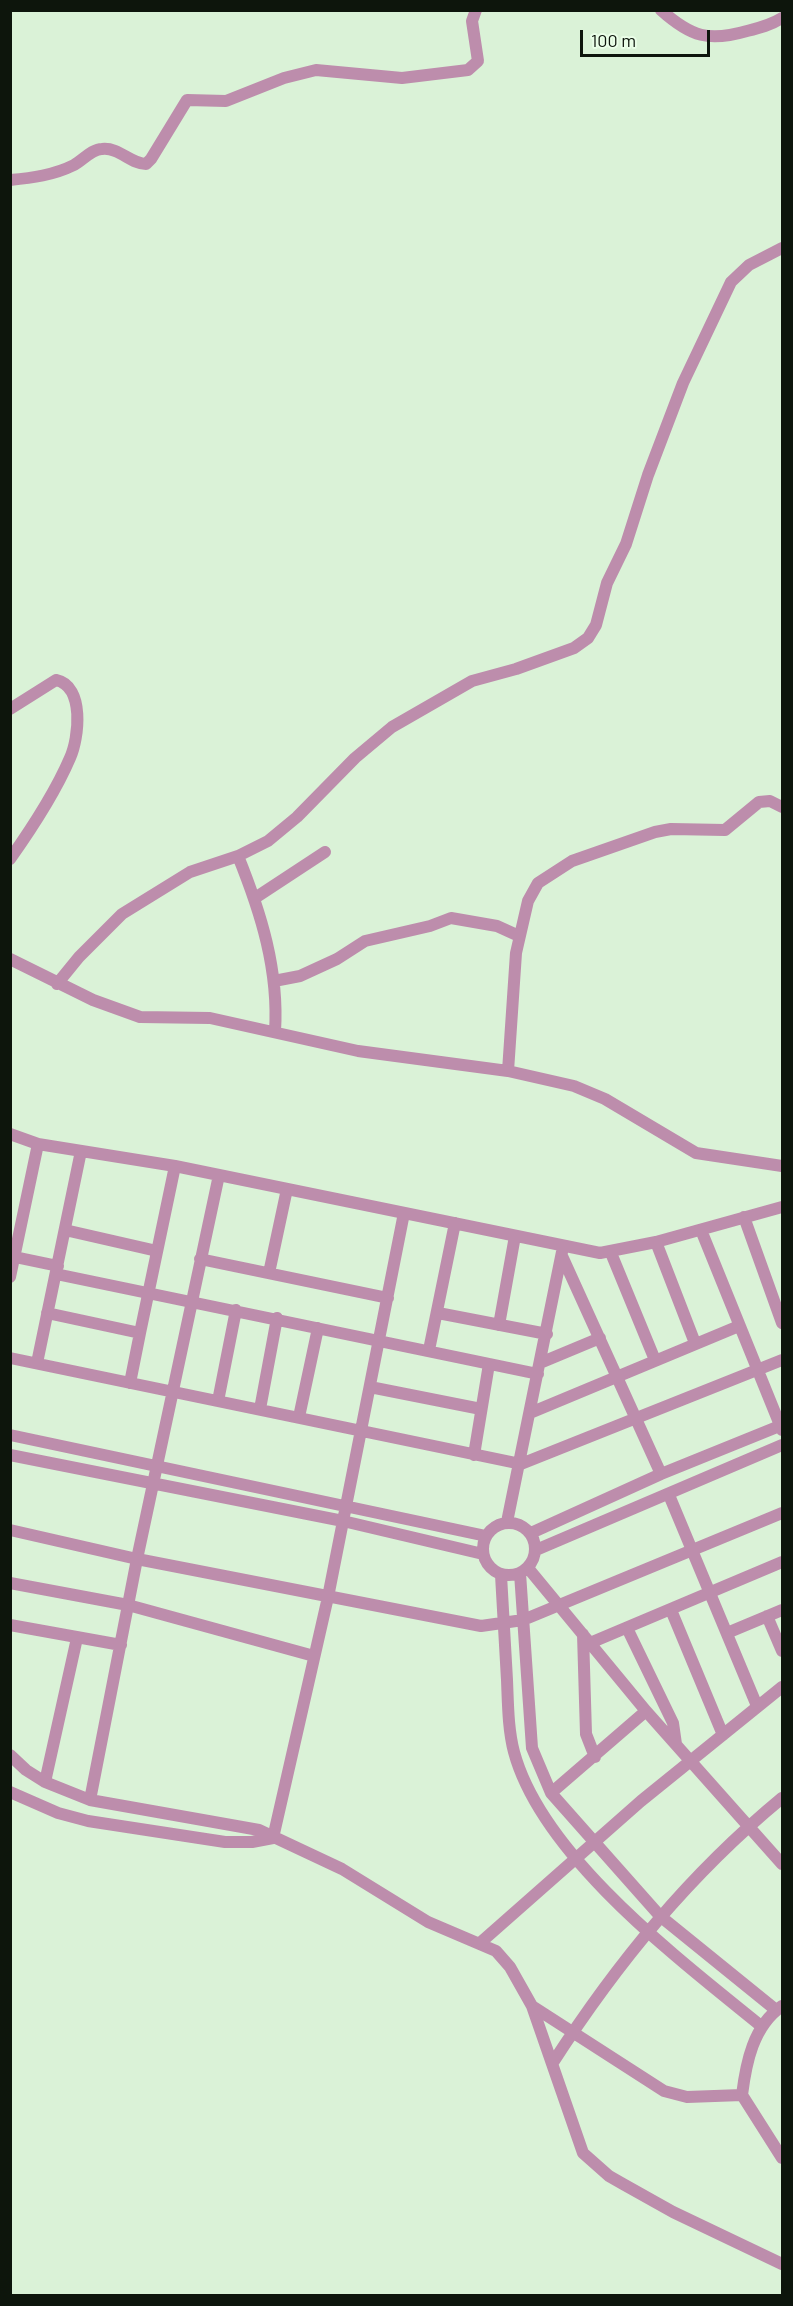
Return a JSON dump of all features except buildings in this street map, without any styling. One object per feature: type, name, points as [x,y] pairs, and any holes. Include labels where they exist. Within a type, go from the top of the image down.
[{"type":"street","points":[[10,180],[51,174],[75,165],[101,149],[146,164],[152,159],[187,100],[226,102],[284,78],[316,70],[402,78],[468,70],[478,61],[472,21],[476,10]]},
{"type":"street","points":[[661,10],[688,31],[716,38],[753,29],[783,18]]},
{"type":"street","points":[[57,984],[79,957],[122,914],[190,872],[260,846],[281,832],[355,758],[392,727],[472,681],[516,669],[574,648],[588,638],[596,625],[607,583],[626,544],[648,475],[676,407],[683,383],[731,282],[749,265],[783,248]]},
{"type":"street","points":[[10,709],[56,680],[66,684],[72,692],[76,712],[71,756],[10,859]]},
{"type":"street","points":[[508,1071],[519,936],[528,901],[535,886],[562,866],[663,830],[725,830],[748,809],[763,800],[783,807]]},
{"type":"street","points":[[255,898],[325,852]]},
{"type":"street","points":[[238,855],[255,898],[268,942],[274,981],[275,1032]]},
{"type":"street","points":[[274,981],[300,976],[337,959],[365,941],[430,926],[449,919],[497,926],[519,936]]},
{"type":"street","points":[[10,959],[57,984],[140,1017],[196,1016],[358,1051],[508,1071],[590,1091],[696,1153],[783,1166]]},
{"type":"street","points":[[10,1134],[38,1144],[175,1166],[455,1223],[515,1236],[563,1251],[612,1252],[783,1207]]},
{"type":"street","points":[[10,1277],[38,1144]]},
{"type":"street","points":[[37,1363],[81,1150]]},
{"type":"street","points":[[130,1383],[175,1166]]},
{"type":"street","points":[[90,1800],[137,1559],[219,1175]]},
{"type":"street","points":[[269,1273],[286,1189]]},
{"type":"street","points":[[273,1838],[328,1597],[404,1213]]},
{"type":"street","points":[[744,1217],[783,1323]]},
{"type":"street","points":[[429,1350],[455,1223]]},
{"type":"street","points":[[65,1230],[157,1251]]},
{"type":"street","points":[[531,1533],[661,1474],[782,1427],[757,1371],[701,1230]]},
{"type":"street","points":[[499,1325],[515,1236]]},
{"type":"street","points":[[656,1242],[695,1343]]},
{"type":"street","points":[[507,1522],[563,1251]]},
{"type":"street","points":[[563,1251],[616,1377],[661,1474]]},
{"type":"street","points":[[612,1252],[655,1359]]},
{"type":"street","points":[[13,1256],[57,1270],[148,1292],[489,1364],[539,1368],[600,1338]]},
{"type":"street","points":[[200,1259],[388,1298]]},
{"type":"street","points":[[218,1401],[236,1310]]},
{"type":"street","points":[[47,1313],[141,1333]]},
{"type":"street","points":[[438,1313],[547,1334]]},
{"type":"street","points":[[260,1409],[277,1318]]},
{"type":"street","points":[[530,1413],[655,1359],[739,1326]]},
{"type":"street","points":[[299,1417],[318,1328]]},
{"type":"street","points":[[10,1358],[520,1464],[783,1360]]},
{"type":"street","points":[[474,1455],[489,1364]]},
{"type":"street","points":[[370,1387],[481,1409]]},
{"type":"street","points":[[10,1435],[346,1504],[486,1536]]},
{"type":"street","points":[[783,1445],[536,1550],[524,1570],[523,1620],[532,1748],[551,1793],[660,1916],[779,2008],[761,2026],[746,2064],[742,2095],[783,2158]]},
{"type":"street","points":[[10,1455],[343,1521],[483,1554]]},
{"type":"street","points":[[669,1495],[757,1706]]},
{"type":"street","points":[[10,1530],[137,1559],[464,1624],[504,1625],[523,1620],[783,1514]]},
{"type":"street","points":[[536,1550],[531,1533],[518,1524],[507,1522],[495,1526],[486,1536],[483,1554],[486,1563],[501,1575],[509,1728],[518,1767],[532,1799],[578,1860],[646,1933],[761,2026]]},
{"type":"street","points":[[586,1638],[627,1628],[783,1562]]},
{"type":"street","points":[[501,1575],[524,1570]]},
{"type":"street","points":[[524,1570],[558,1604],[646,1711],[783,1864]]},
{"type":"street","points":[[10,1583],[128,1605],[314,1656]]},
{"type":"street","points":[[671,1610],[723,1735]]},
{"type":"street","points":[[727,1633],[783,1610]]},
{"type":"street","points":[[767,1616],[783,1651]]},
{"type":"street","points":[[10,1625],[121,1645]]},
{"type":"street","points":[[627,1628],[672,1723],[676,1744]]},
{"type":"street","points":[[45,1782],[77,1638]]},
{"type":"street","points":[[586,1638],[586,1734],[596,1757]]},
{"type":"street","points":[[480,1943],[578,1860],[595,1840],[690,1760],[783,1687]]},
{"type":"street","points":[[551,1793],[596,1757],[646,1711]]},
{"type":"street","points":[[10,1755],[45,1782],[90,1800],[259,1830],[342,1869],[428,1922],[495,1951],[510,1967],[531,2006],[583,2153],[597,2167],[674,2212],[781,2261]]},
{"type":"street","points":[[10,1792],[58,1813],[88,1821],[225,1842],[252,1842],[273,1838]]},
{"type":"street","points":[[552,2064],[572,2033],[660,1916],[748,1827],[783,1798]]},
{"type":"street","points":[[531,2006],[664,2091],[687,2097],[742,2095]]}]
